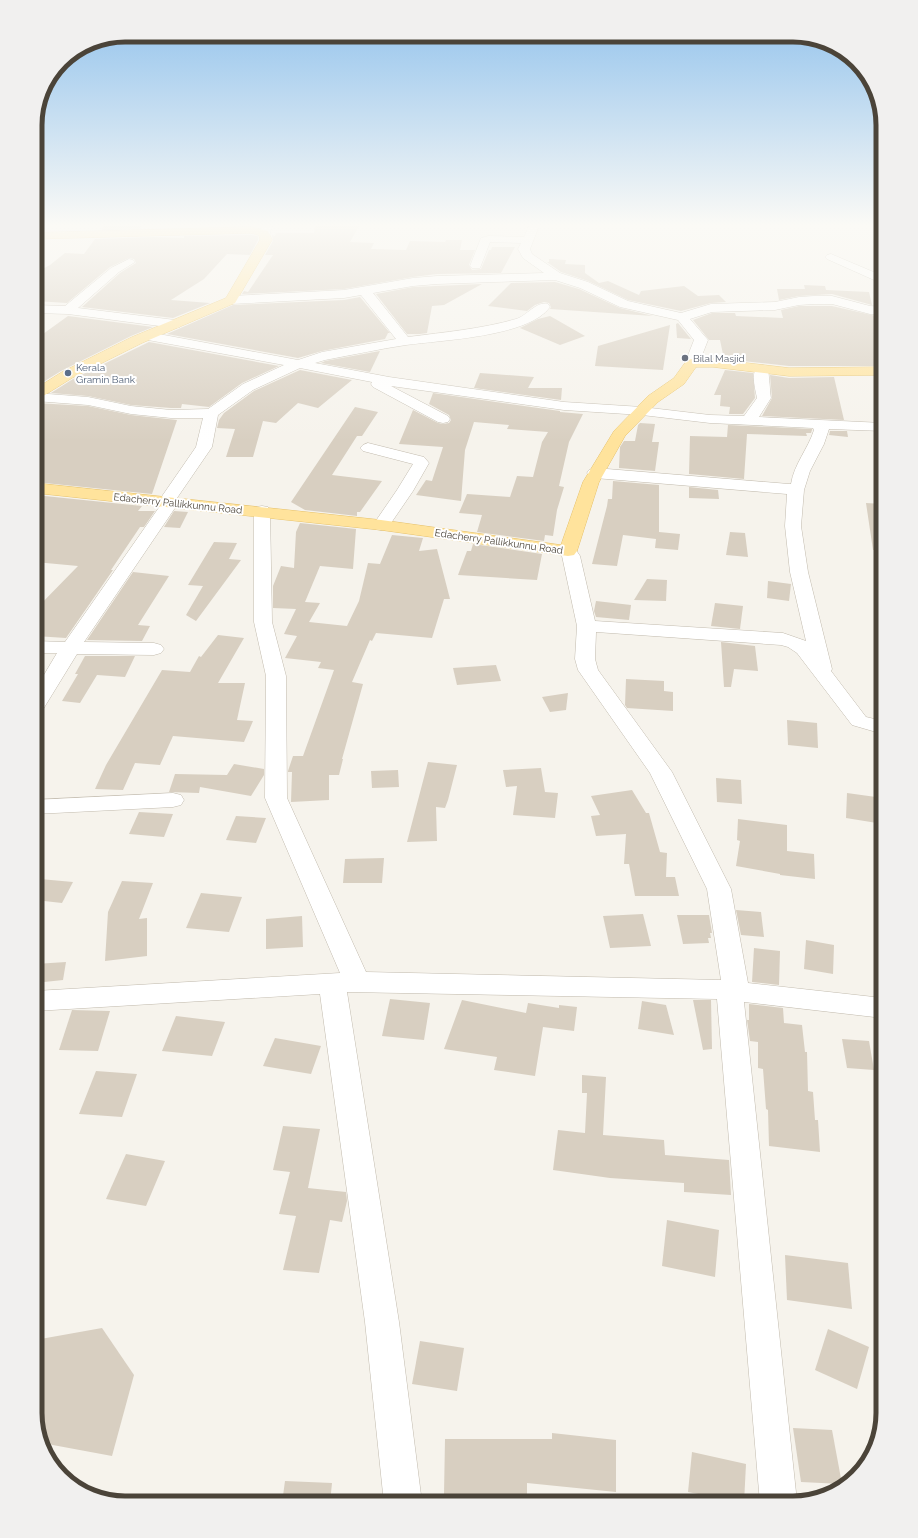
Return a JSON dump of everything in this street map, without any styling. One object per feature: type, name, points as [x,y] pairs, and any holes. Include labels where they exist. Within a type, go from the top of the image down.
[{"type":"main road","points":[[42,390],[67,375],[148,336],[231,300]]},
{"type":"main road","points":[[692,363],[788,372],[876,371]]},
{"type":"main road","name":"Edacherry Pallikkunnu Road","points":[[42,489],[262,511],[381,525],[568,551],[580,511],[596,473],[619,434],[653,399],[679,381],[692,363]]},
{"type":"street","points":[[68,310],[82,298]]},
{"type":"street","points":[[231,300],[273,298]]},
{"type":"street","points":[[370,298],[405,341]]},
{"type":"street","points":[[611,298],[624,304],[682,317],[711,308],[775,306],[798,301],[814,300],[832,300],[876,310]]},
{"type":"street","points":[[42,393],[88,400],[131,410],[171,414],[211,413],[248,387],[296,365],[322,356],[405,341],[492,330],[526,320],[544,307]]},
{"type":"street","points":[[42,309],[68,310],[175,324]]},
{"type":"street","points":[[682,317],[701,340],[692,363]]},
{"type":"street","points":[[148,336],[364,377],[564,406],[642,411],[710,419],[876,427]]},
{"type":"street","points":[[749,421],[764,398],[761,382],[762,369]]},
{"type":"street","points":[[364,377],[444,419]]},
{"type":"street","points":[[42,695],[70,647],[204,447],[211,413]]},
{"type":"street","points":[[790,489],[798,487],[801,470],[817,444],[822,429],[817,424]]},
{"type":"street","points":[[368,448],[418,460],[421,464],[405,492],[381,525]]},
{"type":"street","points":[[596,473],[796,490],[793,526],[799,572],[823,674]]},
{"type":"street","points":[[262,511],[263,622],[276,676],[276,798],[345,983],[402,1496]]},
{"type":"street","points":[[568,551],[571,556],[587,626],[585,659],[588,670],[661,772],[719,889],[733,991],[732,1032],[779,1496]]},
{"type":"street","points":[[587,626],[782,639],[795,643],[804,649],[859,721],[876,726]]},
{"type":"street","points":[[42,647],[154,649]]},
{"type":"street","points":[[42,806],[173,800]]},
{"type":"street","points":[[42,1001],[345,983],[701,988],[876,1007]]},
{"type":"building","points":[[42,298],[73,298],[67,303],[42,301]]},
{"type":"building","points":[[92,298],[174,298],[171,300],[210,303],[173,318],[82,307]]},
{"type":"building","points":[[361,298],[390,333],[388,333],[385,339],[322,351],[298,358],[167,334],[233,305],[344,300]]},
{"type":"building","points":[[379,298],[457,298],[444,305],[432,306],[427,333],[407,334]]},
{"type":"building","points":[[496,298],[598,298],[620,308],[653,316],[550,309],[551,307],[549,303],[544,302],[535,305],[527,311],[488,306]]},
{"type":"building","points":[[623,298],[722,298],[726,302],[711,303],[681,311]]},
{"type":"building","points":[[779,298],[790,298],[779,300]]},
{"type":"building","points":[[846,298],[870,298],[872,305]]},
{"type":"building","points":[[799,306],[832,306],[876,316],[876,366],[789,366],[724,359],[720,340],[709,340],[693,320],[712,313],[735,313],[736,316],[783,318],[781,310]]},
{"type":"building","points":[[68,316],[153,327],[131,336],[61,371],[42,383],[43,334]]},
{"type":"building","points":[[550,316],[585,336],[560,345],[520,328],[538,319]]},
{"type":"building","points":[[678,323],[691,339],[677,338],[676,324]]},
{"type":"building","points":[[670,325],[663,370],[595,366],[598,346]]},
{"type":"building","points":[[149,342],[279,366],[242,383],[209,407],[182,404],[181,408],[131,405],[88,396],[51,393],[73,379]]},
{"type":"building","points":[[380,351],[370,372],[321,363],[325,361]]},
{"type":"building","points":[[300,370],[352,380],[318,408],[298,403],[276,423],[263,421],[253,457],[226,457],[235,429],[217,428],[219,420],[224,413],[254,391]]},
{"type":"building","points":[[725,370],[753,373],[755,398],[743,414],[729,414],[730,407],[720,406],[721,395],[714,395]]},
{"type":"building","points":[[480,373],[534,377],[528,388],[562,388],[561,400],[474,388]]},
{"type":"building","points":[[770,375],[789,378],[834,377],[844,420],[762,416],[772,398]]},
{"type":"building","points":[[433,393],[560,412],[583,414],[569,442],[559,486],[564,487],[557,510],[553,536],[545,535],[544,541],[477,532],[482,515],[459,513],[467,494],[510,497],[517,476],[533,477],[542,442],[548,432],[507,429],[509,425],[474,422],[465,450],[461,501],[416,495],[426,480],[432,481],[443,447],[399,444],[413,410],[438,423],[449,423],[451,420],[449,415],[429,404]]},
{"type":"building","points":[[42,403],[88,406],[131,415],[177,420],[152,494],[42,483]]},
{"type":"building","points":[[355,407],[378,412],[362,436],[357,436],[332,475],[382,481],[360,512],[357,512],[357,516],[305,510],[291,502]]},
{"type":"building","points":[[640,423],[655,424],[652,442],[659,442],[655,471],[619,468],[620,447],[624,441],[635,441],[638,425]]},
{"type":"building","points":[[728,425],[812,430],[811,433],[806,433],[807,436],[747,434],[744,479],[689,474],[690,436],[727,437]]},
{"type":"building","points":[[830,431],[847,431],[848,437],[829,435]]},
{"type":"building","points":[[613,481],[659,485],[659,532],[680,534],[678,550],[655,548],[656,539],[623,535],[617,566],[592,564],[608,499],[612,499]]},
{"type":"building","points":[[689,487],[718,490],[719,499],[689,498]]},
{"type":"building","points":[[42,496],[142,506],[138,511],[155,511],[144,527],[140,527],[111,570],[113,570],[66,638],[42,636],[42,603],[78,566],[42,563]]},
{"type":"building","points":[[866,503],[876,504],[876,550],[873,550]]},
{"type":"building","points":[[174,511],[188,512],[180,528],[164,527]]},
{"type":"building","points":[[300,523],[356,529],[353,569],[320,566],[305,602],[320,603],[309,622],[347,626],[359,601],[368,563],[380,564],[392,535],[423,538],[419,551],[437,549],[450,599],[444,599],[432,638],[376,633],[372,641],[370,640],[352,682],[363,684],[339,775],[329,775],[329,800],[291,802],[292,772],[288,771],[293,756],[303,756],[334,670],[318,668],[321,662],[285,658],[297,636],[284,634],[296,609],[273,608],[273,586],[281,566],[294,568],[296,532]]},
{"type":"building","points":[[730,532],[745,533],[748,557],[726,555]]},
{"type":"building","points":[[214,542],[237,543],[229,559],[241,560],[196,621],[186,615],[203,586],[188,585]]},
{"type":"building","points":[[473,544],[542,554],[537,580],[458,575],[467,551],[471,551]]},
{"type":"building","points":[[133,572],[169,576],[138,625],[150,626],[142,641],[87,640]]},
{"type":"building","points":[[647,579],[667,580],[666,601],[634,600]]},
{"type":"building","points":[[768,581],[791,584],[789,601],[767,598]]},
{"type":"building","points":[[596,601],[631,605],[629,620],[596,617],[594,611]]},
{"type":"building","points":[[715,603],[743,606],[740,629],[711,626]]},
{"type":"building","points":[[218,635],[244,638],[218,683],[245,683],[237,720],[253,721],[244,742],[173,736],[160,765],[135,763],[123,790],[95,789],[106,765],[162,670],[190,672],[199,656],[201,657]]},
{"type":"building","points":[[721,642],[755,646],[758,671],[734,669],[731,687],[724,687]]},
{"type":"building","points":[[85,656],[135,656],[125,677],[97,675],[80,703],[62,701],[78,674],[75,674]]},
{"type":"building","points":[[496,665],[501,681],[457,685],[453,668]]},
{"type":"building","points":[[626,679],[664,681],[664,691],[673,692],[673,711],[627,708],[625,705]]},
{"type":"building","points":[[568,693],[566,710],[550,712],[542,697]]},
{"type":"building","points":[[787,720],[817,723],[818,748],[788,745]]},
{"type":"building","points":[[428,762],[457,765],[445,808],[436,807],[437,841],[407,842]]},
{"type":"building","points":[[234,764],[264,769],[264,775],[251,796],[200,787],[199,793],[169,792],[175,774],[227,775]]},
{"type":"building","points":[[541,768],[545,792],[558,793],[555,818],[513,815],[517,786],[506,787],[503,770]]},
{"type":"building","points":[[398,770],[399,787],[372,788],[371,771]]},
{"type":"building","points":[[716,778],[741,780],[742,804],[717,802]]},
{"type":"building","points":[[632,790],[646,813],[649,813],[660,852],[667,853],[666,877],[675,877],[679,896],[635,896],[629,864],[624,864],[626,834],[596,836],[591,816],[600,815],[591,796]]},
{"type":"building","points":[[847,793],[876,797],[876,823],[846,818]]},
{"type":"building","points":[[139,812],[173,814],[164,837],[129,834]]},
{"type":"building","points":[[236,816],[266,818],[256,843],[226,840]]},
{"type":"building","points":[[738,819],[787,825],[787,851],[814,854],[815,879],[780,875],[736,866],[740,841],[737,840]]},
{"type":"building","points":[[384,858],[382,883],[343,883],[345,859]]},
{"type":"building","points":[[42,879],[73,882],[62,903],[42,901]]},
{"type":"building","points":[[122,881],[153,883],[139,919],[147,918],[147,956],[105,961],[108,912]]},
{"type":"building","points":[[201,893],[242,897],[229,932],[186,928]]},
{"type":"building","points":[[736,910],[761,912],[764,937],[741,935]]},
{"type":"building","points":[[643,914],[651,946],[610,948],[603,916]]},
{"type":"building","points":[[677,915],[709,915],[712,933],[710,933],[711,938],[708,938],[709,943],[683,944]]},
{"type":"building","points":[[302,916],[303,947],[266,949],[266,919]]},
{"type":"building","points":[[806,940],[834,945],[833,974],[804,969]]},
{"type":"building","points":[[754,948],[780,951],[779,985],[752,982]]},
{"type":"building","points":[[66,962],[63,980],[42,982],[42,964]]},
{"type":"building","points":[[390,999],[430,1003],[424,1040],[382,1036]]},
{"type":"building","points":[[462,1000],[526,1013],[528,1003],[559,1008],[559,1005],[577,1007],[574,1031],[543,1027],[535,1076],[494,1070],[497,1057],[444,1049]]},
{"type":"building","points":[[693,1000],[711,1000],[712,1049],[703,1050]]},
{"type":"building","points":[[642,1001],[666,1005],[674,1035],[638,1029]]},
{"type":"building","points":[[749,1004],[783,1008],[784,1023],[802,1025],[805,1052],[807,1052],[808,1091],[813,1092],[815,1120],[818,1120],[820,1152],[769,1146],[768,1110],[766,1109],[763,1069],[758,1068],[758,1042],[750,1041],[747,1020],[749,1020]]},
{"type":"building","points":[[72,1010],[110,1011],[98,1051],[59,1050]]},
{"type":"building","points":[[176,1016],[225,1022],[212,1056],[162,1051]]},
{"type":"building","points":[[275,1038],[321,1046],[311,1074],[263,1066]]},
{"type":"building","points":[[842,1039],[869,1041],[874,1070],[847,1068]]},
{"type":"building","points":[[96,1071],[137,1074],[122,1117],[79,1114]]},
{"type":"building","points":[[582,1075],[606,1077],[603,1135],[664,1140],[665,1155],[729,1160],[731,1195],[684,1192],[684,1183],[610,1178],[553,1170],[558,1130],[585,1133],[587,1093],[582,1093]]},
{"type":"building","points":[[283,1126],[320,1129],[308,1188],[346,1192],[347,1201],[342,1222],[330,1220],[319,1273],[283,1270],[296,1216],[279,1214],[290,1172],[273,1170]]},
{"type":"building","points":[[126,1154],[165,1161],[146,1206],[106,1199]]},
{"type":"building","points":[[667,1220],[719,1230],[715,1277],[662,1266]]},
{"type":"building","points":[[785,1255],[848,1263],[852,1309],[787,1300]]},
{"type":"building","points":[[102,1328],[134,1375],[112,1456],[49,1444],[46,1439],[42,1413],[42,1339]]},
{"type":"building","points":[[828,1329],[869,1347],[857,1389],[815,1370]]},
{"type":"building","points":[[420,1341],[464,1348],[457,1391],[412,1384]]},
{"type":"building","points":[[793,1428],[832,1430],[841,1480],[836,1484],[801,1482]]},
{"type":"building","points":[[552,1433],[616,1440],[616,1492],[527,1483],[527,1495],[444,1494],[445,1439],[552,1439]]},
{"type":"building","points":[[692,1452],[746,1464],[744,1496],[708,1496],[688,1492]]},
{"type":"building","points":[[285,1481],[332,1483],[331,1496],[283,1496]]},
{"type":"place","name":"Bilal Masjid","points":[[685,358]]},
{"type":"place","name":"Kerala Gramin Bank","points":[[68,373]]}]
